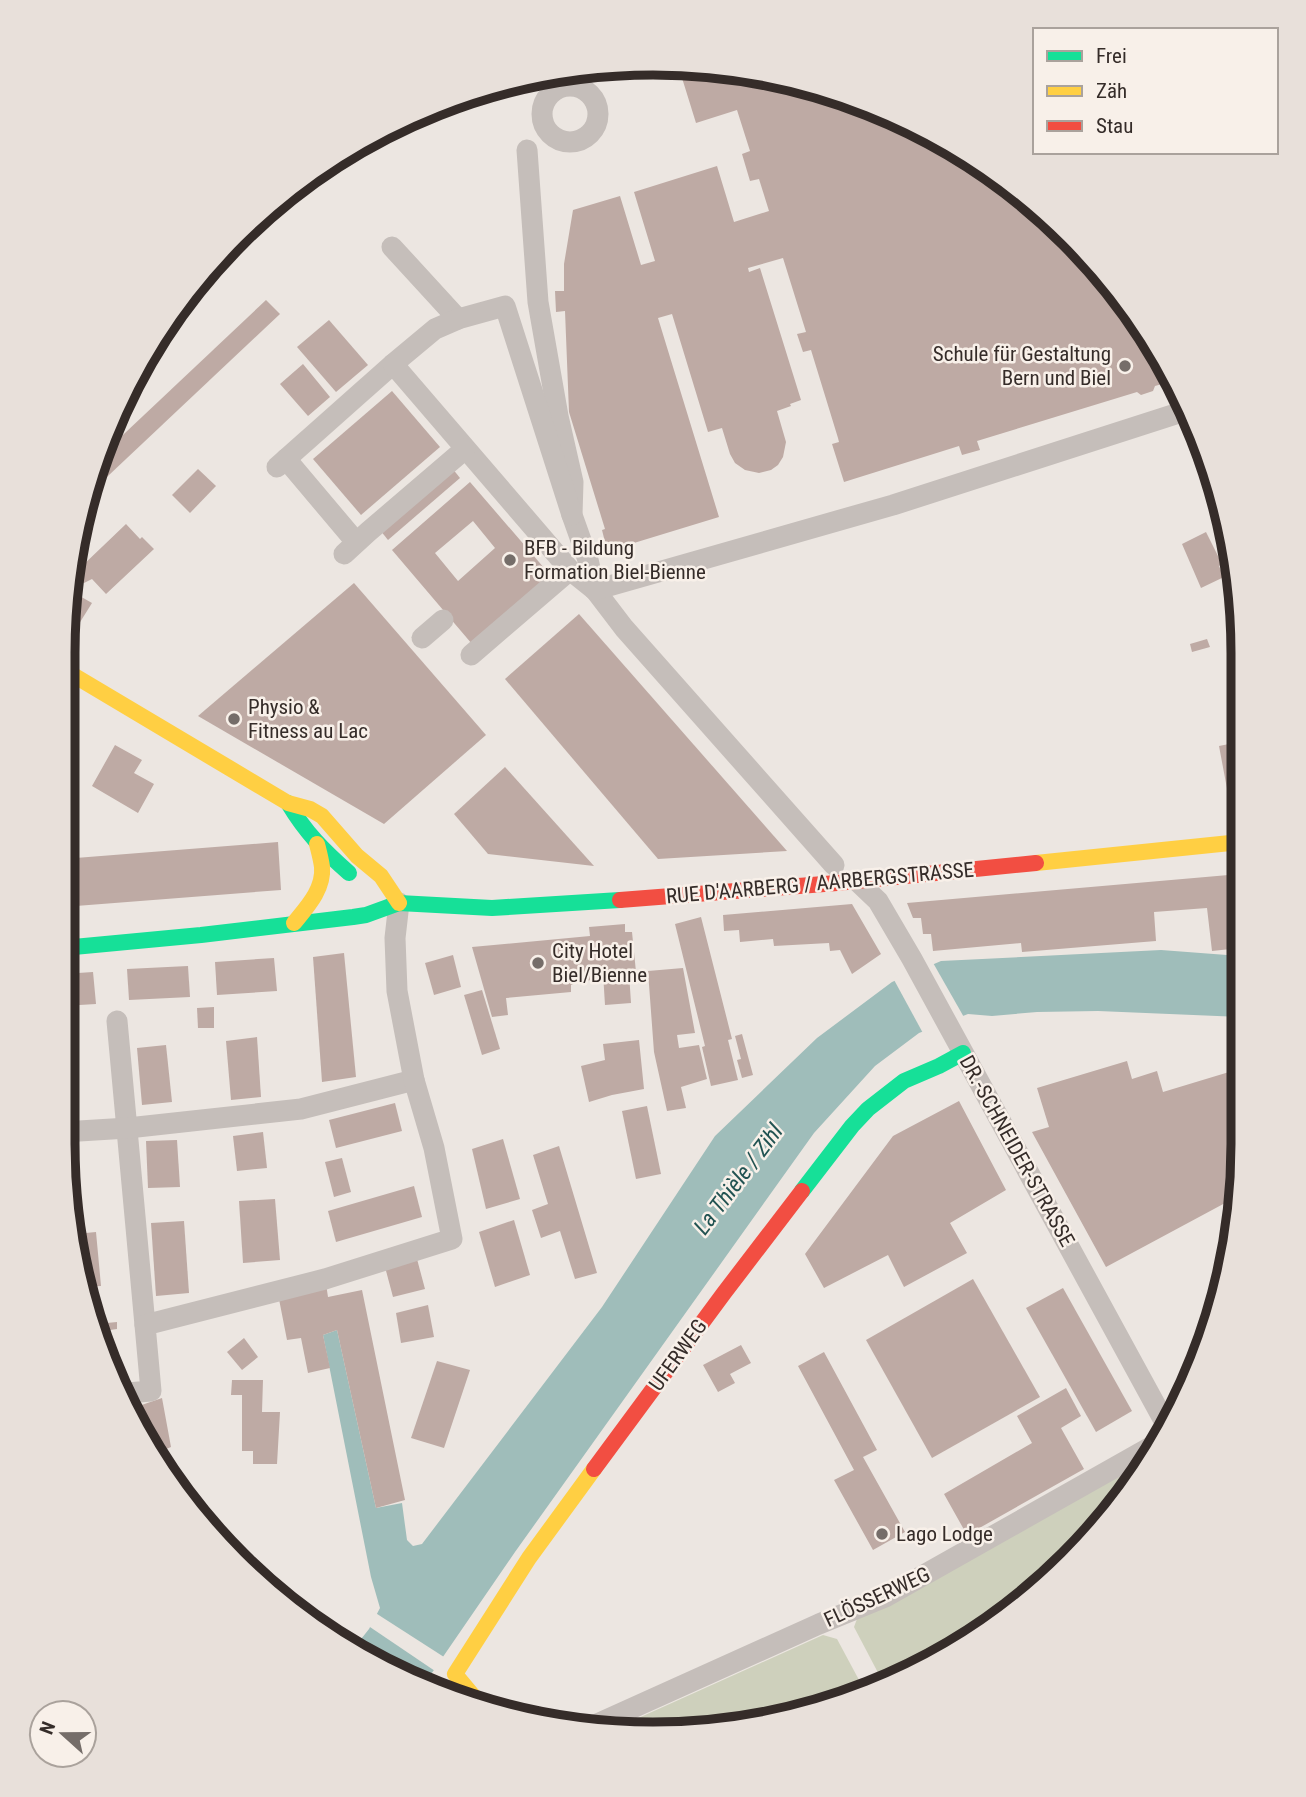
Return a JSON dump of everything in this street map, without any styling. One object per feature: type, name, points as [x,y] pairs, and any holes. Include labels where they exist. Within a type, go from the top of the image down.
[{"type":"street","points":[[527,150],[538,302],[558,416],[573,482],[572,515]]},
{"type":"street","points":[[392,247],[458,319]]},
{"type":"street","points":[[465,449],[350,548],[282,463],[435,329],[458,319],[505,306],[588,560],[595,590]]},
{"type":"street","points":[[393,364],[570,570],[595,590],[624,628],[834,865]]},
{"type":"street","points":[[595,590],[893,505],[1178,413]]},
{"type":"street","points":[[471,654],[570,570]]},
{"type":"street","points":[[422,638],[443,620]]},
{"type":"street","name":"RUE D'AARBERG / AARBERGSTRASSE","points":[[75,676],[288,803],[310,809],[322,816],[357,856],[381,876],[399,903]]},
{"type":"street","name":"RUE D'AARBERG / AARBERGSTRASSE","points":[[288,803],[317,844],[367,889],[399,903],[492,908],[637,900],[857,881],[1231,843]]},
{"type":"street","points":[[294,923],[311,901],[320,882],[322,867],[317,844]]},
{"type":"street","name":"DR.-SCHNEIDER-STRASSE","points":[[857,881],[878,901],[912,958],[1162,1417]]},
{"type":"street","points":[[75,947],[366,915],[399,903],[395,938],[397,990],[414,1080],[434,1148],[452,1239],[325,1279],[145,1325]]},
{"type":"street","points":[[117,1021],[151,1391],[132,1393]]},
{"type":"street","name":"UFERWEG","points":[[470,1692],[455,1674],[529,1558],[724,1293],[852,1126],[868,1109],[904,1082],[939,1066],[959,1047]]},
{"type":"street","points":[[75,1131],[301,1109],[414,1080]]},
{"type":"street","name":"FLÖSSERWEG","points":[[606,1720],[819,1624],[886,1597],[1141,1453]]},
{"type":"green space","points":[[1129,1471],[1087,1525],[1062,1553],[1034,1578],[974,1624],[909,1662],[879,1675],[854,1627],[857,1619]]},
{"type":"green space","points":[[823,1635],[837,1639],[861,1683],[766,1711],[691,1721],[631,1721]]},
{"type":"water","name":"La Thièle / Zihl","points":[[1161,950],[1231,955],[1231,1017],[1098,1011],[992,1016],[968,1014],[919,1033],[875,1066],[814,1133],[429,1677],[359,1641],[380,1608],[371,1577],[323,1335],[337,1330],[376,1508],[402,1503],[407,1540],[413,1546],[422,1544],[602,1307],[715,1136],[817,1038],[892,982],[941,961]]},
{"type":"pier","points":[[932,961],[965,1019],[924,1035],[893,978]]},
{"type":"pier","points":[[374,1612],[444,1657],[435,1671],[367,1625]]},
{"type":"building","points":[[681,76],[766,86],[803,95],[874,119],[942,153],[1005,195],[1062,244],[1111,301],[1153,364],[1162,384],[1141,395],[1137,392],[977,441],[980,450],[962,455],[959,446],[844,482],[832,444],[839,442],[811,350],[803,352],[797,334],[806,332],[783,258],[748,268],[749,272],[760,268],[801,400],[777,411],[786,442],[783,457],[771,470],[759,473],[745,470],[735,463],[722,428],[708,432],[672,314],[658,318],[719,517],[611,550],[604,538],[602,530],[605,529],[569,412],[565,311],[556,312],[555,291],[564,291],[564,264],[573,210],[620,196],[641,265],[655,261],[634,192],[717,166],[734,222],[769,211],[759,179],[750,181],[742,154],[750,151],[737,110],[696,123]]},
{"type":"building","points":[[266,300],[280,314],[101,482],[115,442]]},
{"type":"building","points":[[329,320],[368,365],[336,392],[297,347]]},
{"type":"building","points":[[303,364],[330,397],[308,416],[280,384]]},
{"type":"building","points":[[392,391],[440,447],[361,515],[313,459]]},
{"type":"building","points":[[452,468],[460,478],[388,540],[380,530]]},
{"type":"building","points":[[198,469],[216,486],[190,513],[172,495]]},
{"type":"building","name":"BFB - Bildung Formation Biel-Bienne","points":[[470,482],[551,576],[472,644],[392,550]],"holes":[[[473,521],[495,548],[458,581],[435,553]]]},
{"type":"building","points":[[126,524],[154,549],[106,594],[92,579],[84,583],[80,580],[82,566]]},
{"type":"building","points":[[1206,532],[1222,564],[1219,566],[1224,577],[1201,588],[1182,544]]},
{"type":"building","points":[[354,583],[486,735],[384,824],[198,716]]},
{"type":"building","points":[[78,595],[92,603],[77,627],[76,615]]},
{"type":"building","points":[[579,614],[787,851],[658,859],[505,679]]},
{"type":"building","points":[[1207,639],[1210,647],[1192,652],[1190,644]]},
{"type":"building","points":[[1231,744],[1231,810],[1219,746]]},
{"type":"building","points":[[115,745],[142,760],[134,773],[154,784],[138,813],[92,786]]},
{"type":"building","points":[[505,767],[594,866],[488,854],[454,814]]},
{"type":"building","points":[[278,842],[281,890],[75,906],[75,858]]},
{"type":"building","points":[[1231,875],[1231,949],[1212,951],[1207,908],[1154,912],[1156,941],[1022,952],[1021,943],[933,951],[931,934],[923,934],[921,918],[913,918],[907,903]]},
{"type":"building","points":[[852,904],[881,954],[852,974],[840,950],[830,951],[829,943],[774,946],[773,939],[740,942],[739,930],[724,931],[723,915]]},
{"type":"building","points":[[701,917],[732,1039],[728,1040],[738,1080],[711,1086],[702,1047],[705,1046],[675,924]]},
{"type":"building","points":[[625,924],[625,932],[632,932],[636,972],[629,973],[631,1003],[605,1005],[603,973],[593,974],[593,980],[571,985],[571,992],[506,998],[508,1015],[492,1017],[472,947],[590,936],[589,927]]},
{"type":"building","points":[[344,953],[356,1077],[322,1082],[313,957]]},
{"type":"building","points":[[453,955],[461,987],[434,995],[425,963]]},
{"type":"building","points":[[274,958],[277,991],[217,995],[215,962]]},
{"type":"building","points":[[188,966],[190,997],[129,1000],[127,969]]},
{"type":"building","points":[[683,968],[695,1033],[677,1035],[679,1048],[699,1045],[707,1079],[681,1087],[686,1108],[667,1111],[654,1052],[648,971]]},
{"type":"building","points":[[93,972],[96,1004],[75,1005],[75,973]]},
{"type":"building","points":[[482,990],[500,1049],[482,1055],[464,995]]},
{"type":"building","points":[[214,1007],[214,1028],[198,1028],[197,1008]]},
{"type":"building","points":[[742,1034],[753,1075],[742,1078],[737,1060],[741,1059],[735,1036]]},
{"type":"building","points":[[257,1037],[261,1097],[231,1100],[226,1041]]},
{"type":"building","points":[[639,1040],[644,1089],[589,1102],[581,1066],[605,1060],[603,1044]]},
{"type":"building","points":[[166,1045],[172,1102],[142,1105],[137,1048]]},
{"type":"building","points":[[1127,1061],[1132,1079],[1157,1071],[1163,1092],[1231,1071],[1228,1202],[1106,1267],[1032,1132],[1049,1127],[1037,1088]]},
{"type":"building","points":[[75,1064],[79,1111],[75,1111]]},
{"type":"building","points":[[959,1101],[1006,1190],[950,1223],[967,1253],[904,1287],[888,1255],[824,1288],[805,1254],[893,1136]]},
{"type":"building","points":[[395,1103],[402,1131],[336,1148],[329,1120]]},
{"type":"building","points":[[647,1106],[661,1174],[636,1179],[622,1111]]},
{"type":"building","points":[[263,1132],[267,1168],[237,1171],[233,1136]]},
{"type":"building","points":[[503,1139],[520,1199],[486,1209],[472,1149]]},
{"type":"building","points":[[177,1140],[180,1187],[148,1188],[146,1141]]},
{"type":"building","points":[[559,1146],[597,1273],[575,1279],[560,1231],[541,1238],[532,1210],[548,1204],[533,1155]]},
{"type":"building","points":[[342,1158],[351,1192],[334,1197],[325,1162]]},
{"type":"building","points":[[414,1186],[422,1217],[336,1242],[328,1211]]},
{"type":"building","points":[[275,1199],[280,1260],[243,1263],[239,1201]]},
{"type":"building","points":[[514,1220],[530,1275],[495,1287],[479,1232]]},
{"type":"building","points":[[184,1221],[189,1293],[156,1296],[151,1223]]},
{"type":"building","points":[[96,1232],[101,1286],[93,1286],[82,1233]]},
{"type":"building","points":[[417,1259],[425,1289],[393,1297],[385,1267]]},
{"type":"building","points":[[973,1279],[1040,1397],[932,1458],[866,1340]]},
{"type":"building","points":[[326,1284],[328,1297],[362,1290],[405,1500],[376,1508],[337,1330],[323,1335],[330,1368],[308,1373],[301,1338],[287,1340],[278,1294]]},
{"type":"building","points":[[1063,1288],[1132,1411],[1096,1432],[1026,1308]]},
{"type":"building","points":[[428,1305],[434,1337],[401,1343],[396,1313]]},
{"type":"building","points":[[117,1322],[117,1329],[110,1330],[111,1344],[106,1330],[104,1323]]},
{"type":"building","points":[[244,1338],[258,1357],[242,1370],[227,1352]]},
{"type":"building","points":[[741,1345],[751,1363],[730,1374],[735,1383],[718,1392],[703,1365]]},
{"type":"building","points":[[824,1352],[877,1450],[863,1457],[905,1532],[873,1550],[834,1480],[854,1470],[798,1366]]},
{"type":"building","points":[[437,1361],[470,1370],[444,1448],[411,1438]]},
{"type":"building","points":[[232,1380],[263,1380],[262,1412],[280,1412],[277,1464],[253,1464],[253,1451],[242,1451],[242,1395],[231,1395]]},
{"type":"building","points":[[1066,1388],[1081,1416],[1061,1428],[1084,1469],[967,1535],[944,1494],[1032,1443],[1017,1416]]},
{"type":"building","points":[[162,1398],[171,1447],[164,1450],[138,1406]]},
{"type":"traffic: fast","points":[[288,803],[316,841],[349,873]]},
{"type":"traffic: fast","points":[[75,947],[353,917],[399,903],[492,908],[620,900]]},
{"type":"traffic: fast","points":[[802,1191],[868,1109],[904,1081],[963,1053]]},
{"type":"traffic: slow","points":[[75,676],[288,803],[310,809],[322,816],[357,856],[381,876],[399,903]]},
{"type":"traffic: slow","points":[[1036,863],[1231,843]]},
{"type":"traffic: slow","points":[[294,923],[314,897],[320,883],[322,867],[317,844]]},
{"type":"traffic: slow","points":[[470,1692],[455,1674],[529,1558],[594,1469]]},
{"type":"traffic: jam","points":[[620,900],[837,883],[1036,863]]},
{"type":"traffic: jam","points":[[594,1469],[802,1191]]},
{"type":"place","name":"Schule für Gestaltung Bern und Biel","points":[[1125,366]]},
{"type":"place","name":"BFB - Bildung Formation Biel-Bienne","points":[[510,560]]},
{"type":"place","name":"Physio & Fitness au Lac","points":[[234,719]]},
{"type":"place","name":"City Hotel Biel/Bienne","points":[[538,963]]},
{"type":"place","name":"Lago Lodge","points":[[882,1534]]}]
